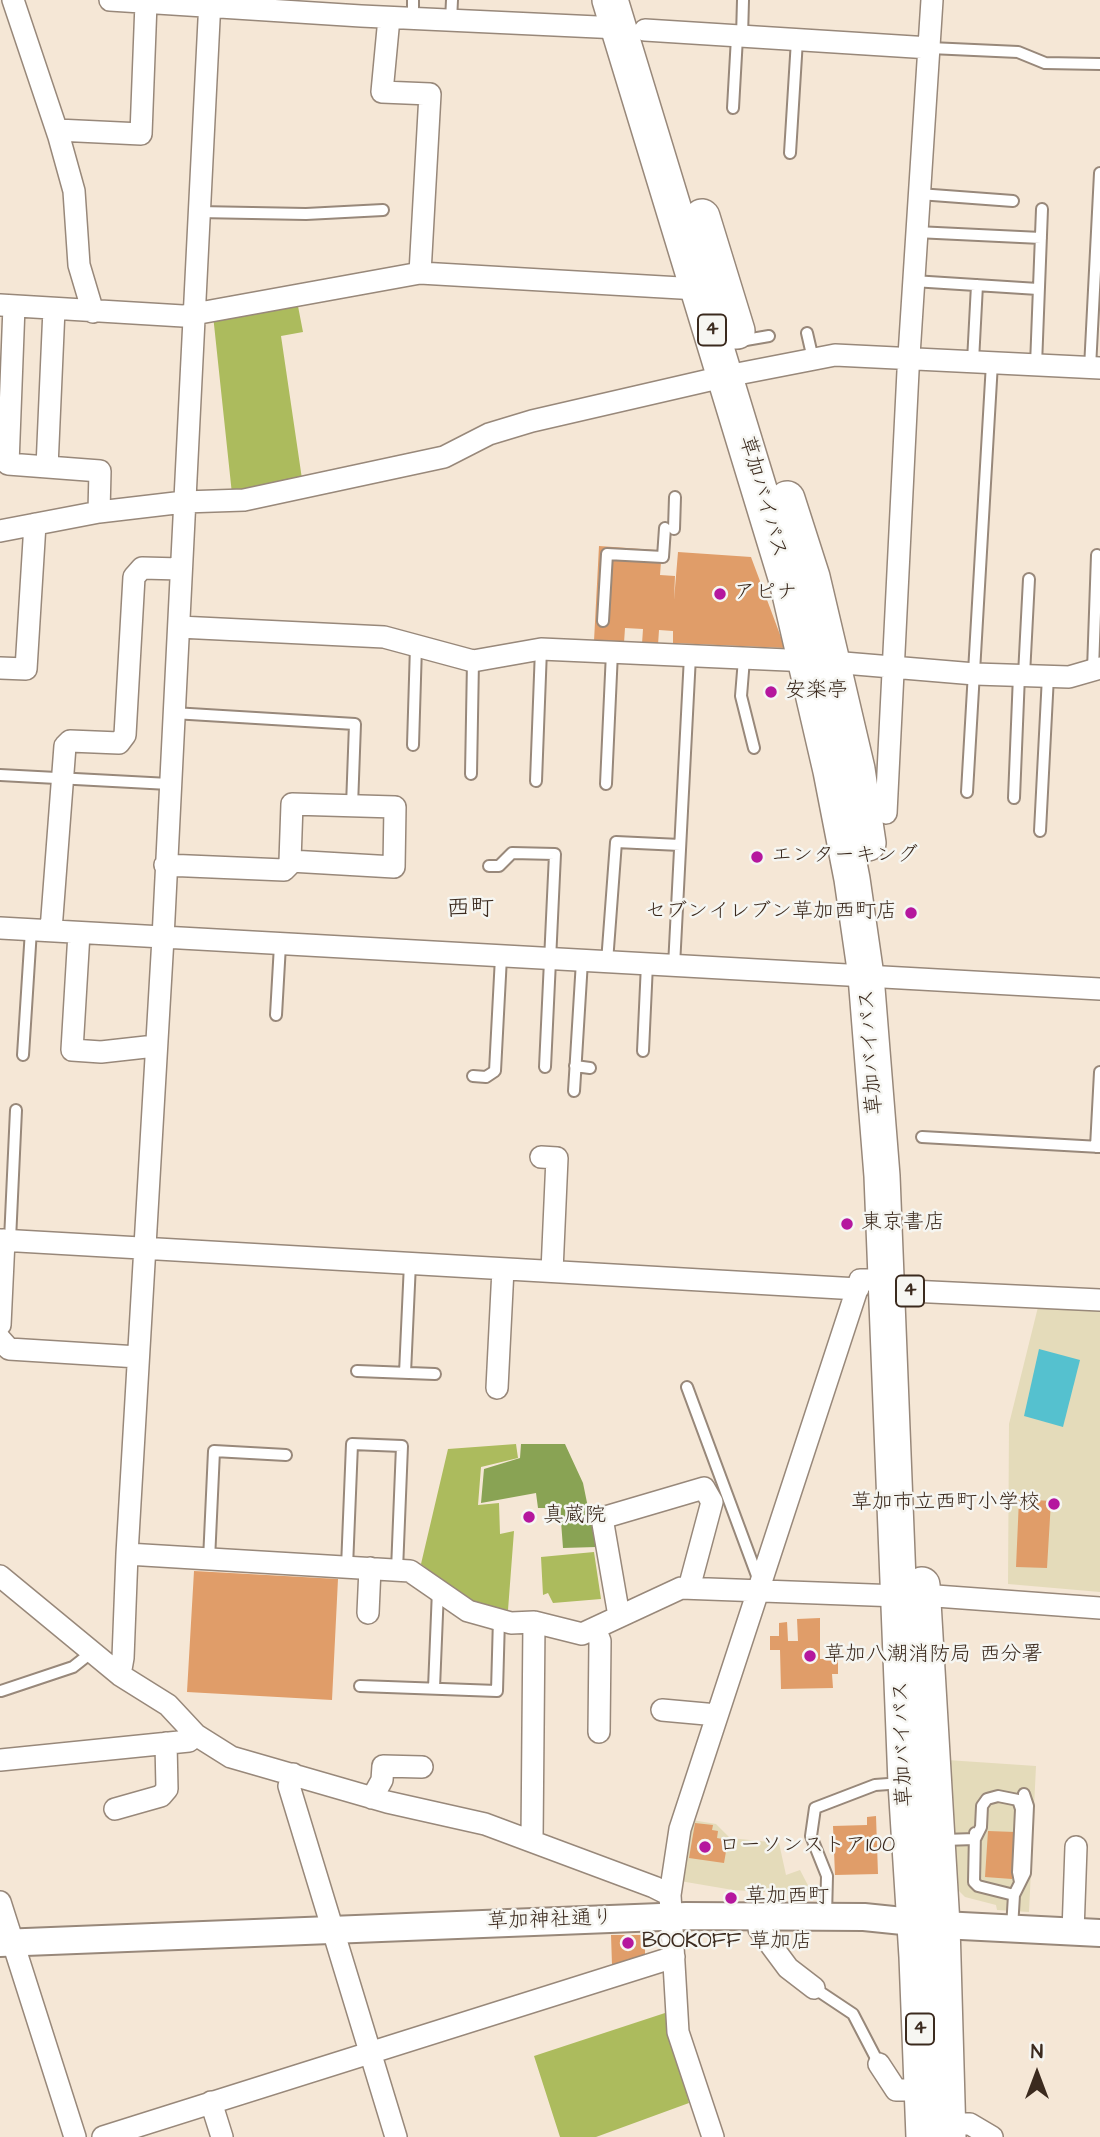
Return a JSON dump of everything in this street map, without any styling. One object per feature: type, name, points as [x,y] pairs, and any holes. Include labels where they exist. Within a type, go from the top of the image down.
[{"type":"highway","name":"草加バイパス","points":[[627,15],[698,289],[746,356],[764,529],[819,662],[857,769],[876,976],[884,1287],[910,1596],[937,1840],[928,1923],[922,2091],[940,2133]]},
{"type":"highway","name":"草加バイパス","points":[[627,15],[746,356],[812,578],[819,662],[820,747],[876,976]]},
{"type":"highway","name":"草加バイパス","points":[[910,1596],[906,1783],[928,1923],[940,2133]]},
{"type":"street","points":[[13,0],[57,130],[74,191],[79,265],[93,312]]},
{"type":"street","points":[[110,0],[361,8],[388,18],[413,9],[627,15],[740,37],[930,48]]},
{"type":"street","points":[[886,813],[909,358],[904,328],[913,281],[932,0]]},
{"type":"street","points":[[57,130],[141,134],[146,3]]},
{"type":"street","points":[[120,1675],[163,938],[209,3]]},
{"type":"street","points":[[388,18],[382,92],[430,94],[420,273]]},
{"type":"street","points":[[99,512],[100,471],[8,464],[7,305],[93,312],[193,314],[420,273],[698,289]]},
{"type":"street","points":[[47,467],[54,309]]},
{"type":"street","points":[[0,531],[99,512],[184,502],[244,500],[444,457],[489,434],[746,356],[813,359],[835,355],[1095,368]]},
{"type":"street","points":[[0,668],[26,669],[34,524]]},
{"type":"street","points":[[41,930],[63,778],[65,746],[70,741],[119,743],[125,735],[134,577],[142,568],[181,569]]},
{"type":"street","points":[[179,627],[384,637],[473,661],[541,649],[819,662],[975,674],[1069,677],[1097,669]]},
{"type":"street","points":[[165,866],[284,870],[290,861],[292,804],[395,807],[394,867],[290,861]]},
{"type":"street","points":[[0,928],[1100,989]]},
{"type":"street","points":[[79,933],[72,1050],[101,1052],[155,1045]]},
{"type":"street","points":[[541,1157],[558,1158],[552,1271]]},
{"type":"street","points":[[0,1325],[5,1240],[1100,1300]]},
{"type":"street","points":[[497,1388],[503,1269]]},
{"type":"street","points":[[713,2137],[678,2032],[671,1906],[680,1829],[759,1588],[884,1287]]},
{"type":"street","points":[[0,1339],[9,1349],[138,1357]]},
{"type":"street","points":[[619,1616],[602,1518],[704,1488],[712,1502],[689,1588]]},
{"type":"street","points":[[127,1553],[410,1571],[468,1611],[511,1623],[534,1622],[582,1634],[681,1588],[759,1588],[1100,1608]]},
{"type":"street","points":[[368,1613],[370,1569]]},
{"type":"street","points":[[0,1576],[120,1675],[168,1705],[197,1735],[231,1757],[372,1798],[485,1824],[531,1839],[671,1906]]},
{"type":"street","points":[[531,1839],[534,1622]]},
{"type":"street","points":[[595,1628],[600,1641],[600,1731]]},
{"type":"street","points":[[662,1710],[718,1715]]},
{"type":"street","points":[[0,1759],[189,1741],[197,1735]]},
{"type":"street","points":[[115,1809],[161,1796],[167,1789],[166,1743]]},
{"type":"street","points":[[372,1798],[382,1780],[383,1766],[422,1767]]},
{"type":"street","points":[[293,1774],[289,1786],[396,2137]]},
{"type":"street","points":[[1073,1932],[1076,1847]]},
{"type":"street","points":[[0,1902],[6,1942],[75,2137]]},
{"type":"street","name":"草加神社通り","points":[[6,1942],[333,1929],[671,1906],[759,1916],[827,1916],[1100,1933]]},
{"type":"street","points":[[759,1916],[759,1930],[788,1968],[814,1988]]},
{"type":"street","points":[[103,2137],[674,1957]]},
{"type":"street","points":[[879,2064],[896,2090],[922,2091]]},
{"type":"street","points":[[211,2102],[222,2137]]},
{"type":"street","points":[[940,2133],[970,2124],[992,2137]]},
{"type":"lane","points":[[733,108],[743,0]]},
{"type":"lane","points":[[790,153],[797,40]]},
{"type":"lane","points":[[930,48],[1018,52],[1045,63],[1100,64]]},
{"type":"lane","points":[[1095,368],[1100,173]]},
{"type":"lane","points":[[919,194],[1013,201]]},
{"type":"lane","points":[[1035,365],[1042,209]]},
{"type":"lane","points":[[198,212],[306,214],[383,210]]},
{"type":"lane","points":[[916,232],[1041,238]]},
{"type":"lane","points":[[913,281],[1038,289]]},
{"type":"lane","points":[[967,792],[975,674],[982,362],[977,285]]},
{"type":"lane","points":[[807,333],[813,359]]},
{"type":"lane","points":[[603,621],[607,554],[663,557],[675,497]]},
{"type":"lane","points":[[1097,555],[1097,669]]},
{"type":"lane","points":[[1014,798],[1030,579]]},
{"type":"lane","points":[[412,745],[416,646]]},
{"type":"lane","points":[[536,780],[541,649]]},
{"type":"lane","points":[[606,784],[612,652]]},
{"type":"lane","points":[[674,966],[690,656]]},
{"type":"lane","points":[[744,659],[741,696],[754,748]]},
{"type":"lane","points":[[471,774],[473,661]]},
{"type":"lane","points":[[1040,831],[1048,676]]},
{"type":"lane","points":[[173,713],[355,724],[352,806]]},
{"type":"lane","points":[[0,775],[169,784]]},
{"type":"lane","points":[[607,962],[615,842],[680,845]]},
{"type":"lane","points":[[489,866],[499,866],[512,853],[555,854],[545,1067]]},
{"type":"lane","points":[[23,1055],[41,930]]},
{"type":"lane","points":[[276,1014],[281,945]]},
{"type":"lane","points":[[473,1076],[486,1077],[495,1071],[501,957]]},
{"type":"lane","points":[[573,1091],[582,961]]},
{"type":"lane","points":[[643,1051],[647,964]]},
{"type":"lane","points":[[575,1066],[590,1068]]},
{"type":"lane","points":[[922,1137],[1098,1147],[1100,1072]]},
{"type":"lane","points":[[5,1240],[16,1110]]},
{"type":"lane","points":[[405,1373],[410,1263]]},
{"type":"lane","points":[[357,1371],[435,1374]]},
{"type":"lane","points":[[687,1387],[759,1588]]},
{"type":"lane","points":[[347,1567],[352,1444],[402,1446],[397,1570]]},
{"type":"lane","points":[[209,1559],[214,1451],[286,1455]]},
{"type":"lane","points":[[434,1688],[438,1590]]},
{"type":"lane","points":[[360,1686],[497,1691],[499,1618]]},
{"type":"lane","points":[[1,1691],[73,1667],[92,1652]]},
{"type":"lane","points":[[827,1916],[827,1876],[811,1836],[815,1808],[875,1785],[906,1783]]},
{"type":"lane","points":[[1012,1928],[1014,1895],[1025,1873],[1028,1806],[1024,1794]]},
{"type":"lane","points":[[975,1839],[981,1827],[982,1806],[987,1799],[998,1796],[1018,1800],[1021,1809],[1018,1872],[1020,1882]]},
{"type":"lane","points":[[976,1824],[974,1882],[978,1886],[1014,1895]]},
{"type":"lane","points":[[937,1840],[975,1839]]},
{"type":"lane","points":[[814,1988],[853,2014],[879,2064]]},
{"type":"shaded area","name":"草加市立西町小学校","points":[[1038,1307],[1100,1310],[1100,1592],[1008,1584],[1009,1424]]},
{"type":"shaded area","points":[[947,1760],[1036,1766],[1029,1912],[997,1910],[996,1905],[965,1897],[957,1889]]},
{"type":"shaded area","points":[[692,1820],[716,1824],[730,1838],[779,1843],[786,1875],[800,1870],[813,1895],[733,1890],[680,1881]]},
{"type":"green space","points":[[297,301],[303,332],[281,336],[302,479],[232,494],[213,315]]},
{"type":"green space","points":[[516,1444],[518,1458],[481,1467],[478,1505],[499,1503],[500,1534],[514,1531],[508,1610],[470,1602],[421,1564],[448,1449]]},
{"type":"green space","points":[[521,1444],[565,1444],[583,1483],[596,1547],[563,1548],[560,1508],[538,1508],[536,1493],[481,1503],[484,1469],[520,1458]]},
{"type":"green space","points":[[594,1552],[601,1599],[553,1603],[548,1593],[543,1595],[541,1557]]},
{"type":"green space","points":[[665,2013],[689,2103],[596,2137],[560,2137],[534,2056]]},
{"type":"water","points":[[1039,1349],[1080,1360],[1063,1427],[1024,1416]]},
{"type":"building","points":[[599,546],[655,550],[654,562],[661,562],[660,575],[675,576],[674,600],[678,552],[751,557],[785,648],[673,643],[673,631],[659,630],[658,645],[642,644],[643,629],[625,628],[624,643],[594,641]]},
{"type":"building","points":[[1019,1499],[1051,1501],[1047,1568],[1016,1567]]},
{"type":"building","points":[[194,1571],[338,1579],[332,1700],[187,1692]]},
{"type":"building","points":[[820,1618],[820,1659],[838,1659],[838,1674],[832,1674],[833,1688],[781,1689],[780,1650],[770,1650],[770,1636],[779,1636],[779,1623],[787,1622],[788,1641],[798,1641],[797,1619]]},
{"type":"building","points":[[876,1816],[878,1874],[835,1875],[833,1826],[867,1825],[867,1817]]},
{"type":"building","points":[[695,1823],[713,1825],[712,1830],[718,1831],[717,1838],[728,1840],[724,1863],[689,1858]]},
{"type":"building","points":[[988,1831],[1015,1832],[1012,1879],[985,1877]]},
{"type":"building","points":[[611,1935],[645,1935],[645,1959],[626,1965],[612,1965]]},
{"type":"place","name":"アピナ","points":[[720,594]]},
{"type":"place","name":"安楽亭","points":[[771,692]]},
{"type":"place","name":"エンターキング","points":[[757,857]]},
{"type":"place","name":"セブンイレブン草加西町店","points":[[911,913]]},
{"type":"place","name":"東京書店","points":[[847,1224]]},
{"type":"place","name":"草加市立西町小学校","points":[[1054,1504]]},
{"type":"place","name":"真蔵院","points":[[529,1517]]},
{"type":"place","name":"草加八潮消防局 西分署","points":[[810,1656]]},
{"type":"place","name":"ローソンストア100","points":[[705,1847]]},
{"type":"place","name":"草加西町","points":[[731,1898]]},
{"type":"place","name":"BOOKOFF 草加店","points":[[628,1943]]},
{"type":"district","name":"西町","points":[[470,910]]}]
